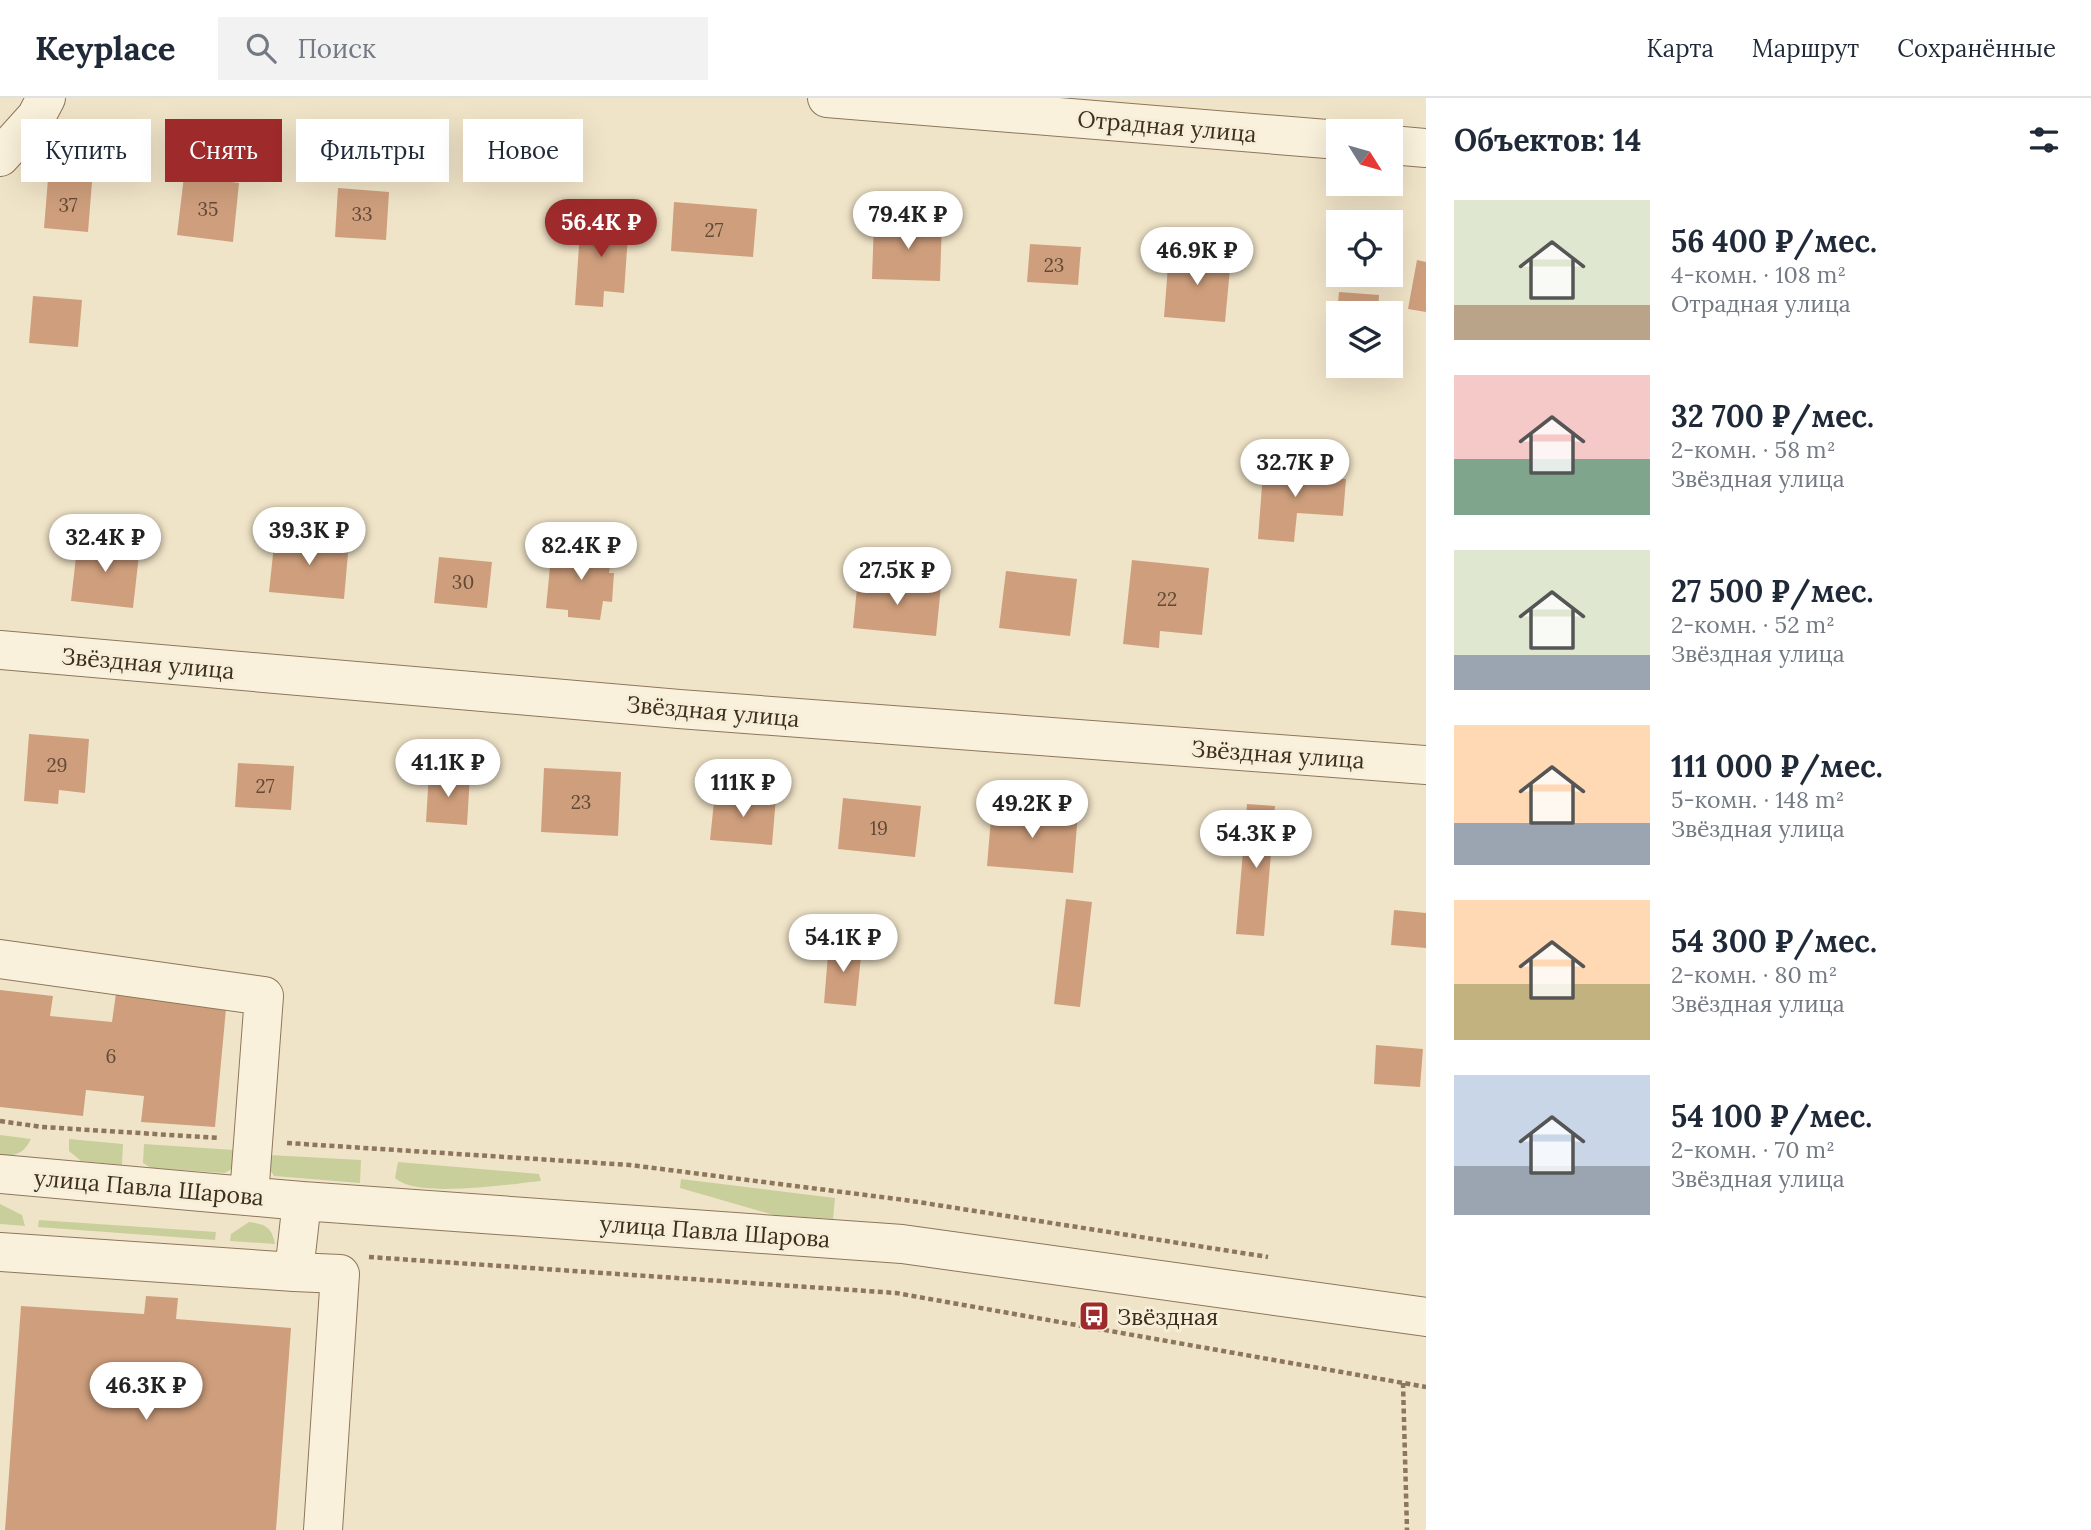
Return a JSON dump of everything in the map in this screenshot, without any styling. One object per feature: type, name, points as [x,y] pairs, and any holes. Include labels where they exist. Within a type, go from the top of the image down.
[{"type":"street","points":[[0,156],[16,142],[36,117],[46,98]]},
{"type":"street","name":"Отрадная улица","points":[[827,98],[1326,139]]},
{"type":"street","points":[[1404,146],[1426,148]]},
{"type":"street","name":"Звёздная улица","points":[[0,650],[679,709],[1426,765]]},
{"type":"street","points":[[0,959],[264,996],[248,1196]]},
{"type":"street","name":"улица Павла Шарова","points":[[0,1174],[302,1201],[902,1244],[1426,1317]]},
{"type":"street","points":[[294,1272],[302,1201]]},
{"type":"street","points":[[0,1252],[340,1274],[323,1530]]},
{"type":"path","points":[[0,1121],[42,1127],[630,1165],[905,1200],[1275,1258]]},
{"type":"path","points":[[366,1257],[895,1293],[1426,1387]]},
{"type":"path","points":[[1403,1383],[1407,1530]]},
{"type":"green space","points":[[0,1135],[31,1139],[19,1153],[0,1155]]},
{"type":"green space","points":[[69,1139],[123,1144],[122,1165],[81,1161],[69,1151]]},
{"type":"green space","points":[[144,1144],[234,1150],[233,1168],[225,1173],[151,1168],[143,1163]]},
{"type":"green space","points":[[269,1155],[361,1160],[360,1183],[274,1176],[268,1167]]},
{"type":"green space","points":[[398,1162],[539,1174],[541,1181],[487,1187],[423,1188],[395,1178]]},
{"type":"green space","points":[[681,1179],[835,1198],[833,1219],[774,1215],[680,1188]]},
{"type":"green space","points":[[0,1204],[22,1215],[25,1226],[0,1224]]},
{"type":"green space","points":[[39,1220],[216,1232],[215,1240],[38,1227]]},
{"type":"green space","points":[[249,1222],[267,1227],[275,1244],[230,1241],[231,1234]]},
{"type":"building","points":[[48,182],[92,182],[88,232],[44,228]]},
{"type":"building","points":[[183,182],[239,183],[233,242],[177,235]]},
{"type":"building","points":[[338,188],[389,192],[386,240],[335,237]]},
{"type":"building","points":[[674,202],[757,209],[753,257],[671,251]]},
{"type":"building","points":[[581,216],[629,220],[624,293],[604,291],[603,307],[575,305]]},
{"type":"building","points":[[907,220],[942,221],[940,281],[872,279],[874,221],[886,222],[886,227],[907,228]]},
{"type":"building","points":[[1030,244],[1081,247],[1078,285],[1027,282]]},
{"type":"building","points":[[1169,253],[1231,258],[1225,322],[1164,317]]},
{"type":"building","points":[[1417,260],[1426,262],[1426,312],[1408,309]]},
{"type":"building","points":[[1339,292],[1379,295],[1379,301],[1338,301]]},
{"type":"building","points":[[33,296],[82,300],[78,347],[29,343]]},
{"type":"building","points":[[1264,459],[1301,462],[1299,475],[1346,479],[1343,516],[1297,513],[1294,542],[1258,539]]},
{"type":"building","points":[[275,535],[349,542],[344,599],[269,592]]},
{"type":"building","points":[[78,539],[140,546],[133,608],[71,601]]},
{"type":"building","points":[[573,544],[612,548],[609,573],[614,573],[612,602],[603,601],[600,620],[568,617],[568,610],[546,608],[551,556],[572,558]]},
{"type":"building","points":[[439,557],[492,562],[487,608],[434,603]]},
{"type":"building","points":[[1132,560],[1209,568],[1202,635],[1160,631],[1159,648],[1123,644]]},
{"type":"building","points":[[1006,571],[1077,579],[1070,636],[999,628]]},
{"type":"building","points":[[858,578],[941,586],[936,636],[853,628]]},
{"type":"building","points":[[29,734],[89,739],[85,793],[59,790],[58,804],[24,801]]},
{"type":"building","points":[[238,763],[294,766],[291,810],[235,807]]},
{"type":"building","points":[[544,768],[621,772],[618,836],[541,832]]},
{"type":"building","points":[[429,772],[470,775],[467,825],[426,822]]},
{"type":"building","points":[[715,792],[776,797],[772,845],[710,840]]},
{"type":"building","points":[[843,798],[921,806],[915,857],[838,849]]},
{"type":"building","points":[[1247,804],[1275,806],[1264,936],[1236,934]]},
{"type":"building","points":[[992,806],[1078,813],[1073,873],[987,866]]},
{"type":"building","points":[[1066,899],[1092,902],[1080,1007],[1054,1004]]},
{"type":"building","points":[[1394,910],[1426,913],[1426,948],[1391,945]]},
{"type":"building","points":[[829,943],[862,946],[856,1006],[824,1003]]},
{"type":"building","points":[[117,986],[227,998],[215,1127],[141,1122],[144,1096],[86,1090],[83,1116],[0,1107],[0,990],[53,996],[50,1016],[112,1022]]},
{"type":"building","points":[[1376,1045],[1423,1049],[1420,1087],[1374,1084]]},
{"type":"building","points":[[146,1296],[178,1298],[176,1319],[291,1328],[276,1530],[5,1530],[21,1306],[144,1314]]},
{"type":"place","name":"Звёздная","points":[[1094,1316]]}]
